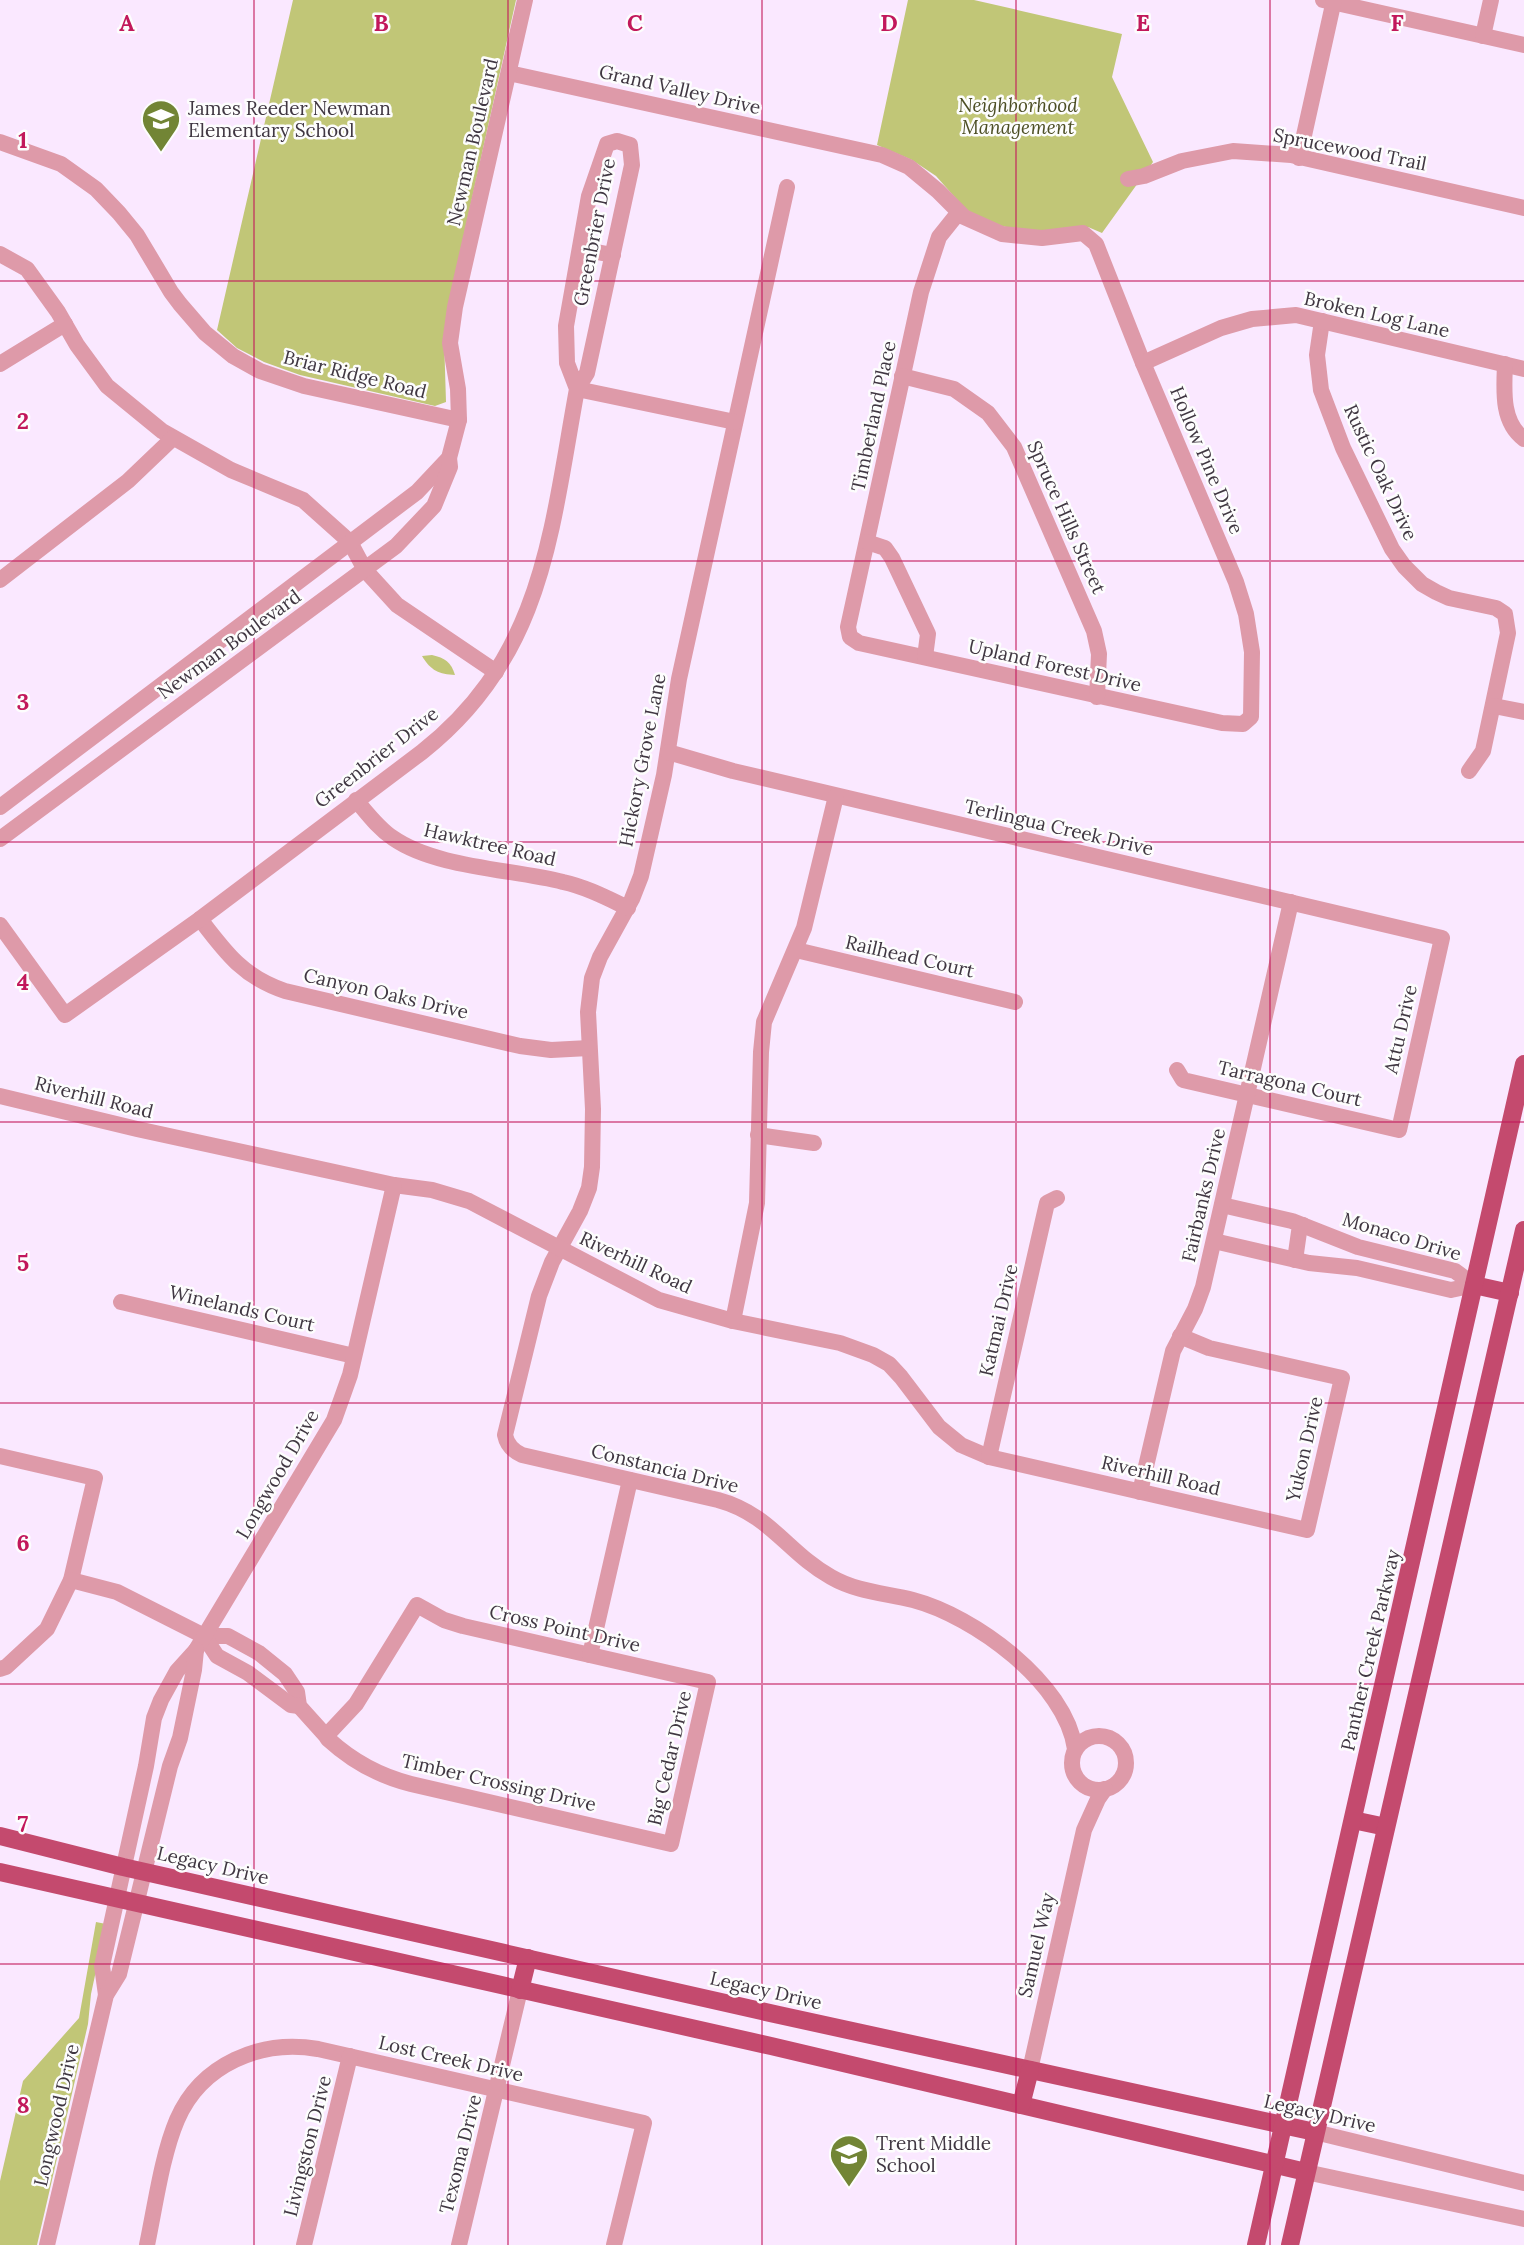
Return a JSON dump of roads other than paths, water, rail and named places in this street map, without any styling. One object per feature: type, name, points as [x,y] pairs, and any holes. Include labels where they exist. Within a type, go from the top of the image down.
[{"type":"main road","name":"Panther Creek Parkway","points":[[1256,2245],[1524,1064]]},
{"type":"main road","points":[[1290,2245],[1386,1827],[1517,1295],[1524,1230]]},
{"type":"main road","points":[[1474,1285],[1517,1295]]},
{"type":"main road","points":[[1353,1820],[1386,1827]]},
{"type":"main road","name":"Legacy Drive","points":[[0,1836],[123,1867],[779,2015],[1315,2132]]},
{"type":"main road","points":[[0,1872],[771,2046],[1306,2172]]},
{"type":"main road","points":[[520,1990],[528,1958]]},
{"type":"main road","points":[[771,2046],[779,2015]]},
{"type":"main road","points":[[1021,2105],[1030,2070]]},
{"type":"street","name":"Newman Boulevard","points":[[0,839],[365,570],[403,538],[434,506],[450,467],[449,458],[459,420],[458,389],[450,343],[455,306],[525,0]]},
{"type":"street","points":[[1483,36],[1492,0]]},
{"type":"street","points":[[1299,158],[1330,1],[1524,45]]},
{"type":"street","name":"Grand Valley Drive","points":[[509,73],[841,152],[882,155],[909,167],[964,217],[1002,234],[1042,238],[1083,233]]},
{"type":"street","name":"Greenbrier Drive","points":[[0,925],[65,1015],[200,919],[443,735],[464,713],[496,672],[521,629],[539,578],[554,518],[576,388],[587,373],[632,165],[630,145],[617,141],[607,144],[589,196],[566,326],[567,363],[576,388]]},
{"type":"street","name":"Briar Ridge Road","points":[[0,142],[61,164],[96,189],[137,235],[180,304],[205,333],[233,356],[260,370],[304,386],[459,420]]},
{"type":"street","name":"Sprucewood Trail","points":[[1128,179],[1144,176],[1182,161],[1233,152],[1291,155],[1524,208]]},
{"type":"street","name":"Hickory Grove Lane","points":[[511,1448],[505,1435],[536,1304],[548,1271],[584,1203],[592,1175],[593,1109],[588,1012],[592,978],[600,957],[628,908],[641,876],[668,752],[676,693],[787,187]]},
{"type":"street","name":"Timberland Place","points":[[850,637],[848,627],[921,292],[939,237],[959,212]]},
{"type":"street","name":"Hollow Pine Drive","points":[[1083,233],[1096,243],[1143,363],[1236,582],[1246,614],[1252,652],[1251,717]]},
{"type":"street","points":[[580,249],[612,256]]},
{"type":"street","points":[[0,254],[27,269],[107,386],[173,438],[231,470],[303,500],[350,542],[365,570],[397,605],[496,672]]},
{"type":"street","name":"Broken Log Lane","points":[[1143,363],[1221,328],[1252,319],[1296,315],[1524,369]]},
{"type":"street","name":"Rustic Oak Drive","points":[[1322,321],[1317,355],[1321,390],[1343,448],[1392,549],[1422,584],[1449,598],[1496,608],[1505,614],[1508,632],[1494,706]]},
{"type":"street","points":[[0,364],[65,324]]},
{"type":"street","points":[[1505,364],[1503,400],[1514,432],[1524,439]]},
{"type":"street","name":"Spruce Hills Street","points":[[902,376],[954,390],[988,413],[1014,447],[1094,631],[1099,654],[1097,697]]},
{"type":"street","points":[[576,388],[735,422]]},
{"type":"street","points":[[0,579],[128,481],[173,438]]},
{"type":"street","name":"Newman Boulevard","points":[[0,807],[417,492],[449,458]]},
{"type":"street","points":[[389,513],[393,527],[403,538]]},
{"type":"street","points":[[867,542],[884,548],[892,558],[928,634],[925,657]]},
{"type":"street","points":[[266,606],[282,631]]},
{"type":"street","name":"Upland Forest Drive","points":[[850,637],[859,643],[1222,723],[1243,724],[1251,717]]},
{"type":"street","points":[[1469,771],[1483,751],[1494,706],[1524,712]]},
{"type":"street","name":"Terlingua Creek Drive","points":[[668,752],[836,796],[1443,938]]},
{"type":"street","points":[[733,1321],[757,1203],[764,1022],[775,992],[796,950],[811,901],[836,796]]},
{"type":"street","name":"Hawktree Road","points":[[356,800],[391,837],[416,850],[484,868],[563,882],[628,908]]},
{"type":"street","name":"Fairbanks Drive","points":[[1140,1492],[1170,1364],[1180,1336],[1201,1296],[1291,902]]},
{"type":"street","name":"Canyon Oaks Drive","points":[[200,919],[237,964],[258,980],[276,988],[520,1046],[551,1050],[589,1048]]},
{"type":"street","name":"Attu Drive","points":[[1399,1130],[1443,938]]},
{"type":"street","name":"Railhead Court","points":[[796,950],[1015,1002]]},
{"type":"street","name":"Tarragona Court","points":[[1177,1070],[1184,1080],[1399,1130]]},
{"type":"street","name":"Riverhill Road","points":[[0,1096],[394,1185],[432,1190],[469,1201],[659,1300],[733,1321],[840,1343],[873,1355],[889,1364],[901,1377],[939,1427],[961,1445],[989,1457],[1307,1530]]},
{"type":"street","points":[[758,1135],[814,1143]]},
{"type":"street","name":"Longwood Drive","points":[[106,1995],[102,1966],[146,1766],[151,1728],[160,1700],[181,1665],[200,1643],[327,1434],[340,1405],[354,1356],[394,1185]]},
{"type":"street","name":"Katmai Drive","points":[[989,1457],[1047,1203],[1057,1198]]},
{"type":"street","name":"Monaco Drive","points":[[1222,1205],[1303,1225],[1358,1247],[1455,1271],[1474,1285]]},
{"type":"street","points":[[1295,1260],[1299,1232],[1303,1225]]},
{"type":"street","name":"Monaco Drive","points":[[1214,1241],[1295,1260],[1364,1269],[1451,1290],[1474,1285]]},
{"type":"street","name":"Winelands Court","points":[[121,1302],[354,1356]]},
{"type":"street","name":"Yukon Drive","points":[[1180,1336],[1209,1348],[1342,1378],[1307,1530]]},
{"type":"street","name":"Constancia Drive","points":[[511,1448],[522,1455],[740,1507],[767,1524],[822,1572],[840,1582],[870,1592],[913,1600],[952,1614],[970,1625],[1021,1662],[1066,1716]]},
{"type":"street","points":[[0,1456],[95,1478],[71,1580],[47,1629],[6,1667],[0,1669]]},
{"type":"street","points":[[590,1655],[630,1480]]},
{"type":"street","name":"Timber Crossing Drive","points":[[71,1580],[117,1592],[248,1674],[291,1705],[299,1706]]},
{"type":"street","name":"Cross Point Drive","points":[[326,1736],[356,1704],[417,1605],[435,1616],[463,1626],[708,1682]]},
{"type":"street","name":"Timber Crossing Drive","points":[[200,1643],[228,1636],[265,1657],[290,1681],[298,1696],[299,1706],[326,1736],[363,1765],[399,1781],[671,1844]]},
{"type":"street","name":"Longwood Drive","points":[[52,2244],[106,1995],[119,1974],[180,1735],[200,1643]]},
{"type":"street","name":"Big Cedar Drive","points":[[671,1844],[708,1682]]},
{"type":"street","points":[[1066,1716],[1121,1746],[1126,1763],[1120,1780],[1105,1789],[1096,1790],[1079,1782],[1072,1766],[1075,1749],[1066,1716]]},
{"type":"street","points":[[151,1728],[180,1735]]},
{"type":"street","points":[[1075,1749],[1088,1737],[1106,1736]]},
{"type":"street","name":"Samuel Way","points":[[1079,1782],[1084,1830]]},
{"type":"street","name":"Samuel Way","points":[[1030,2070],[1084,1830],[1105,1789]]},
{"type":"street","name":"Texoma Drive","points":[[459,2245],[520,1990]]},
{"type":"street","name":"Lost Creek Drive","points":[[147,2245],[170,2142],[184,2108],[198,2088],[216,2071],[247,2054],[295,2046],[644,2123],[614,2245]]},
{"type":"street","name":"Livingston Drive","points":[[304,2245],[350,2056]]},
{"type":"street","name":"Legacy Drive","points":[[1315,2132],[1524,2183]]},
{"type":"street","points":[[1306,2172],[1524,2218]]},
{"type":"place","name":"James Reeder Newman Elementary School","points":[[161,153]]},
{"type":"place","name":"Trent Middle School","points":[[849,2188]]},
{"type":"park label","name":"Neighborhood Management","points":[[1018,116]]}]
